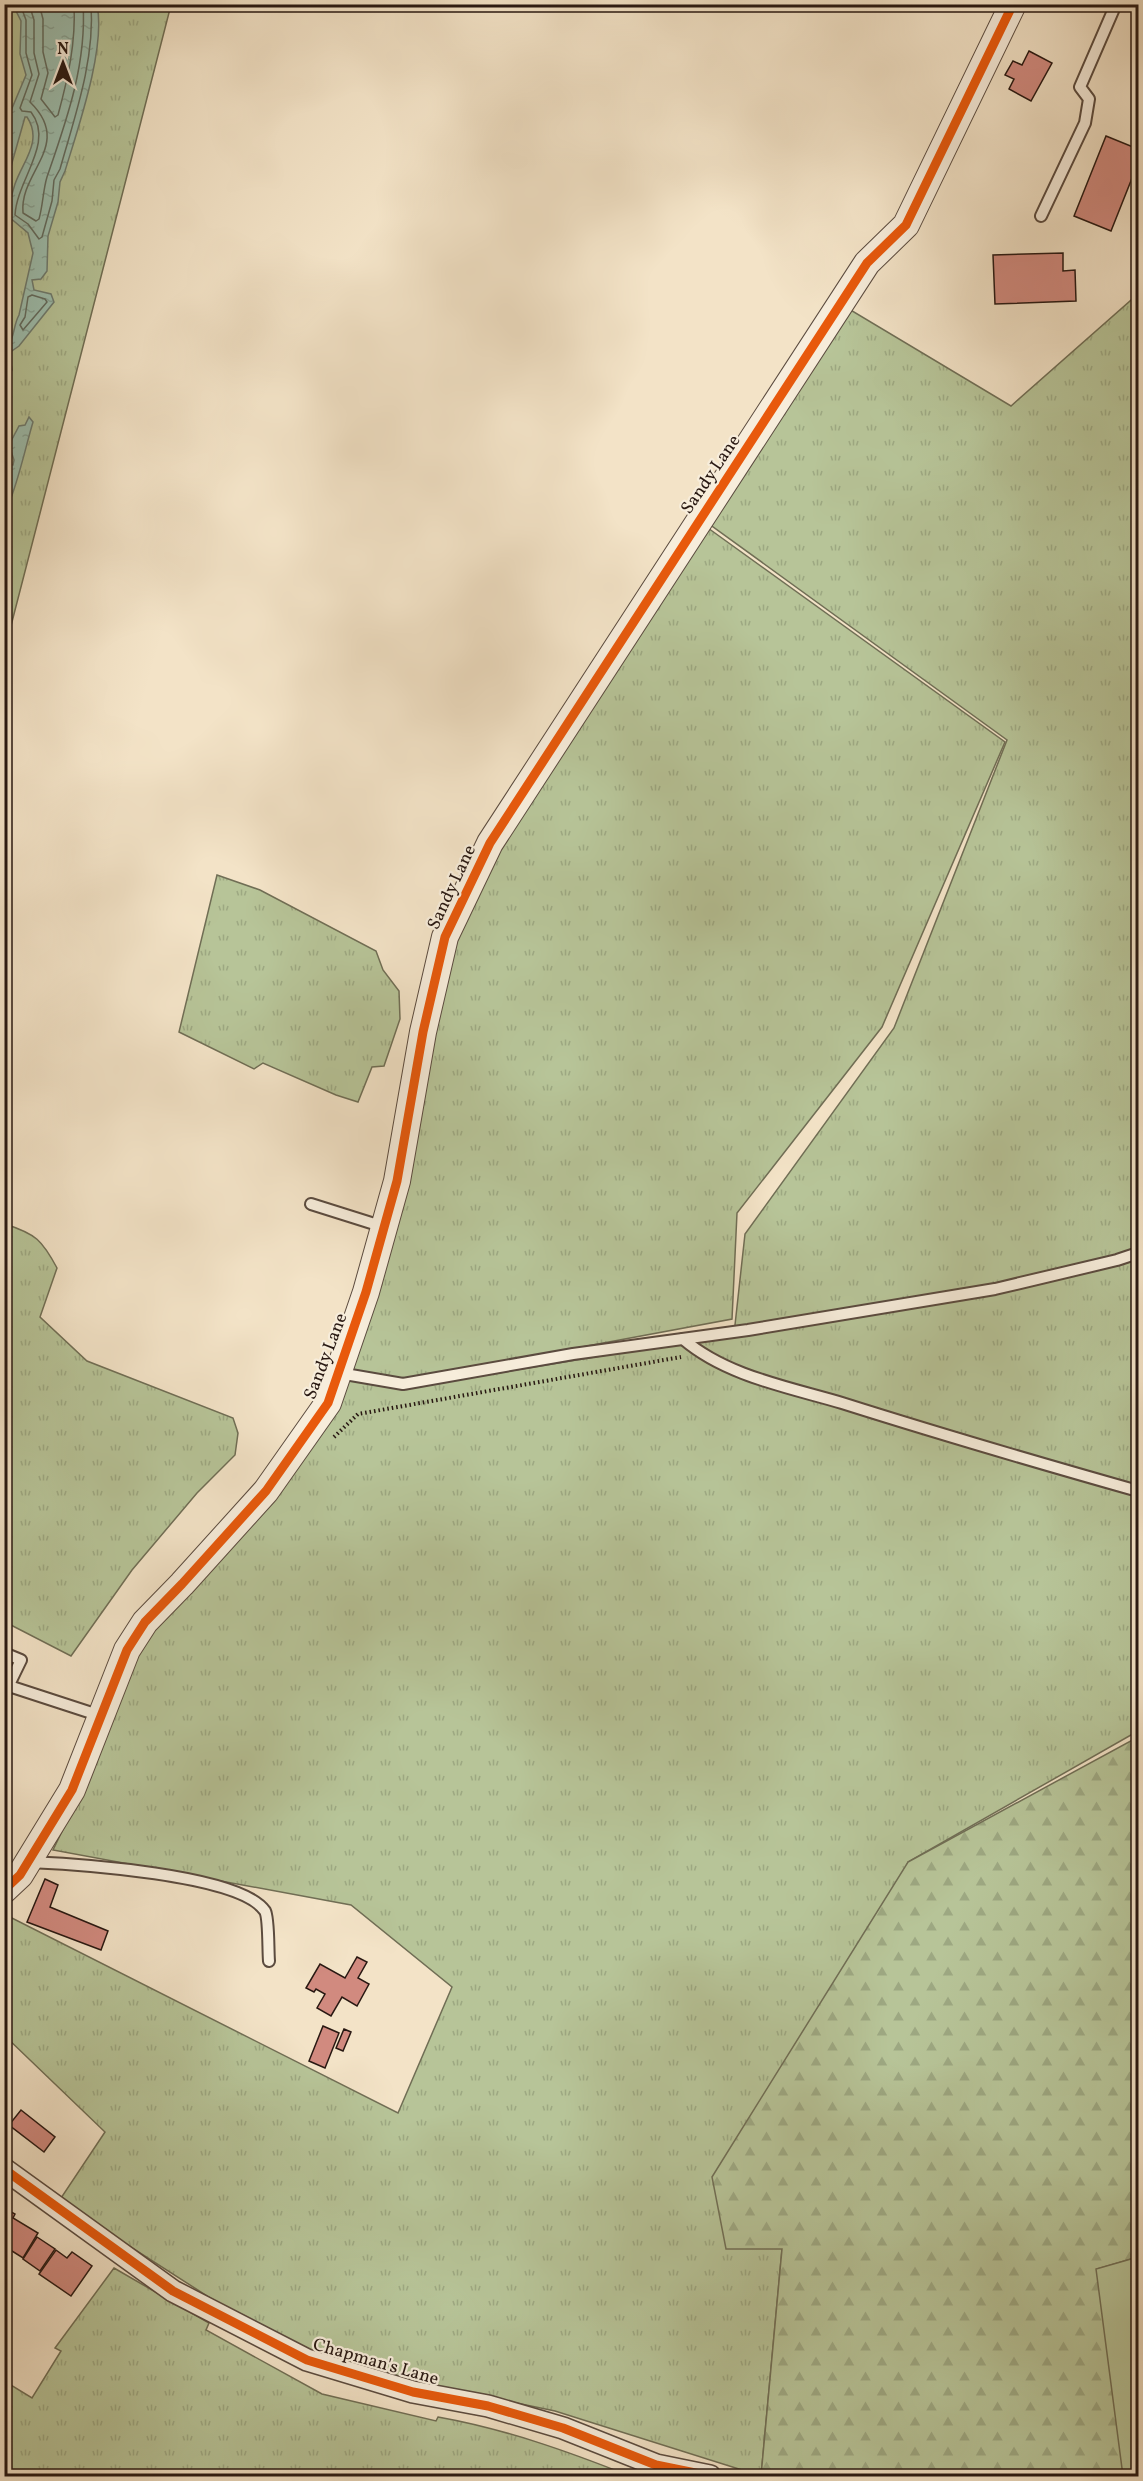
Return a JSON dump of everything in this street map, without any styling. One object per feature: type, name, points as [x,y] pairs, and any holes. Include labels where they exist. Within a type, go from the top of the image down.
[{"type":"street","name":"Sandy Lane","points":[[4,1890],[20,1875],[72,1790],[127,1650],[145,1622],[266,1491],[328,1403],[366,1292],[397,1181],[423,1032],[445,937],[490,843],[867,263],[906,225],[1013,4]]},
{"type":"street","name":"Chapman's Lane","points":[[4,2169],[173,2291],[307,2360],[412,2392],[488,2406],[563,2428],[656,2465],[710,2476]]},
{"type":"lane","points":[[1041,216],[1085,123],[1089,99],[1080,87],[1116,4]]},
{"type":"lane","points":[[311,1204],[384,1227]]},
{"type":"lane","points":[[338,1373],[403,1384],[573,1354],[683,1339],[995,1289],[1138,1253]]},
{"type":"lane","points":[[683,1339],[700,1353],[754,1376],[931,1431],[1138,1491]]},
{"type":"lane","points":[[4,1653],[21,1660],[7,1691],[101,1716]]},
{"type":"lane","points":[[28,1862],[136,1871],[217,1886],[255,1899],[267,1914],[269,1961]]},
{"type":"path","points":[[327,1443],[358,1414],[700,1353]]},
{"type":"green space","points":[[5,5],[171,5],[5,649]]},
{"type":"green space","points":[[1138,294],[1138,1731],[908,1862],[782,2249],[761,2476],[555,2411],[307,2360],[59,2201],[105,2132],[5,2036],[4,1914],[398,2113],[452,1987],[351,1905],[53,1850],[81,1792],[130,1650],[344,1378],[406,1388],[734,1334],[745,1234],[894,1028],[1007,740],[705,521],[849,309],[1011,406]]},
{"type":"green space","points":[[701,523],[1005,742],[882,1027],[737,1213],[732,1319],[405,1380],[345,1368],[447,938],[492,843]]},
{"type":"green space","points":[[217,875],[260,890],[376,951],[383,970],[399,991],[400,1019],[384,1066],[372,1067],[358,1102],[336,1095],[263,1063],[254,1069],[179,1032]]},
{"type":"green space","points":[[5,1224],[37,1239],[52,1258],[57,1268],[40,1317],[87,1361],[233,1418],[238,1433],[235,1455],[197,1493],[132,1570],[71,1656],[5,1622]]},
{"type":"green space","points":[[1138,1737],[1138,2257],[1097,2269],[1138,2476],[761,2476],[782,2249],[726,2249],[712,2177],[908,1862]]},
{"type":"green space","points":[[1138,2257],[1138,2476],[1123,2476],[1096,2269]]},
{"type":"green space","points":[[114,2268],[209,2323],[206,2330],[322,2394],[436,2421],[438,2417],[512,2434],[630,2476],[5,2476],[5,2397],[11,2385],[32,2398],[61,2351],[55,2348]]},
{"type":"water","points":[[13,5],[97,5],[99,23],[98,43],[89,88],[60,182],[58,202],[48,236],[47,271],[41,279],[32,280],[34,290],[51,294],[54,302],[19,346],[9,353],[12,370],[5,385],[5,346],[8,346],[13,335],[33,253],[28,233],[9,217],[14,188],[32,143],[33,134],[27,117],[25,117],[10,170],[5,170],[5,125],[26,75],[20,54],[21,21]]},
{"type":"water","points":[[29,417],[33,422],[8,506],[5,505],[5,464],[13,465],[14,460],[9,445],[19,426],[25,425]]},
{"type":"building","points":[[1029,51],[1052,63],[1031,101],[1009,89],[1014,79],[1005,75],[1013,61],[1022,65]]},
{"type":"building","points":[[1106,136],[1138,149],[1138,163],[1111,231],[1074,216]]},
{"type":"building","points":[[1063,253],[1063,271],[1075,270],[1076,301],[995,304],[993,255]]},
{"type":"building","points":[[45,1879],[58,1885],[50,1907],[108,1931],[101,1950],[27,1922]]},
{"type":"building","points":[[357,1957],[367,1962],[358,1978],[369,1984],[357,2006],[342,1997],[331,2016],[317,2008],[325,1994],[316,1989],[314,1992],[306,1988],[320,1964],[345,1978]]},
{"type":"building","points":[[323,2026],[339,2033],[325,2068],[309,2061]]},
{"type":"building","points":[[344,2029],[351,2032],[343,2051],[336,2048]]},
{"type":"building","points":[[21,2110],[55,2137],[44,2152],[9,2125]]},
{"type":"building","points":[[4,2208],[15,2214],[13,2218],[38,2233],[23,2258],[4,2246]]},
{"type":"building","points":[[37,2237],[55,2249],[40,2271],[23,2259]]},
{"type":"building","points":[[56,2250],[67,2258],[72,2252],[92,2266],[71,2296],[39,2274]]},
{"type":"cycle path","points":[[4,1890],[20,1875],[72,1790],[127,1650],[145,1622],[266,1491],[328,1403],[366,1292],[397,1181],[423,1032],[445,937],[490,843],[867,263],[906,225],[1013,4]]},
{"type":"cycle path","points":[[4,2169],[173,2291],[307,2360],[413,2392],[488,2406],[563,2428],[656,2465],[710,2476]]}]
